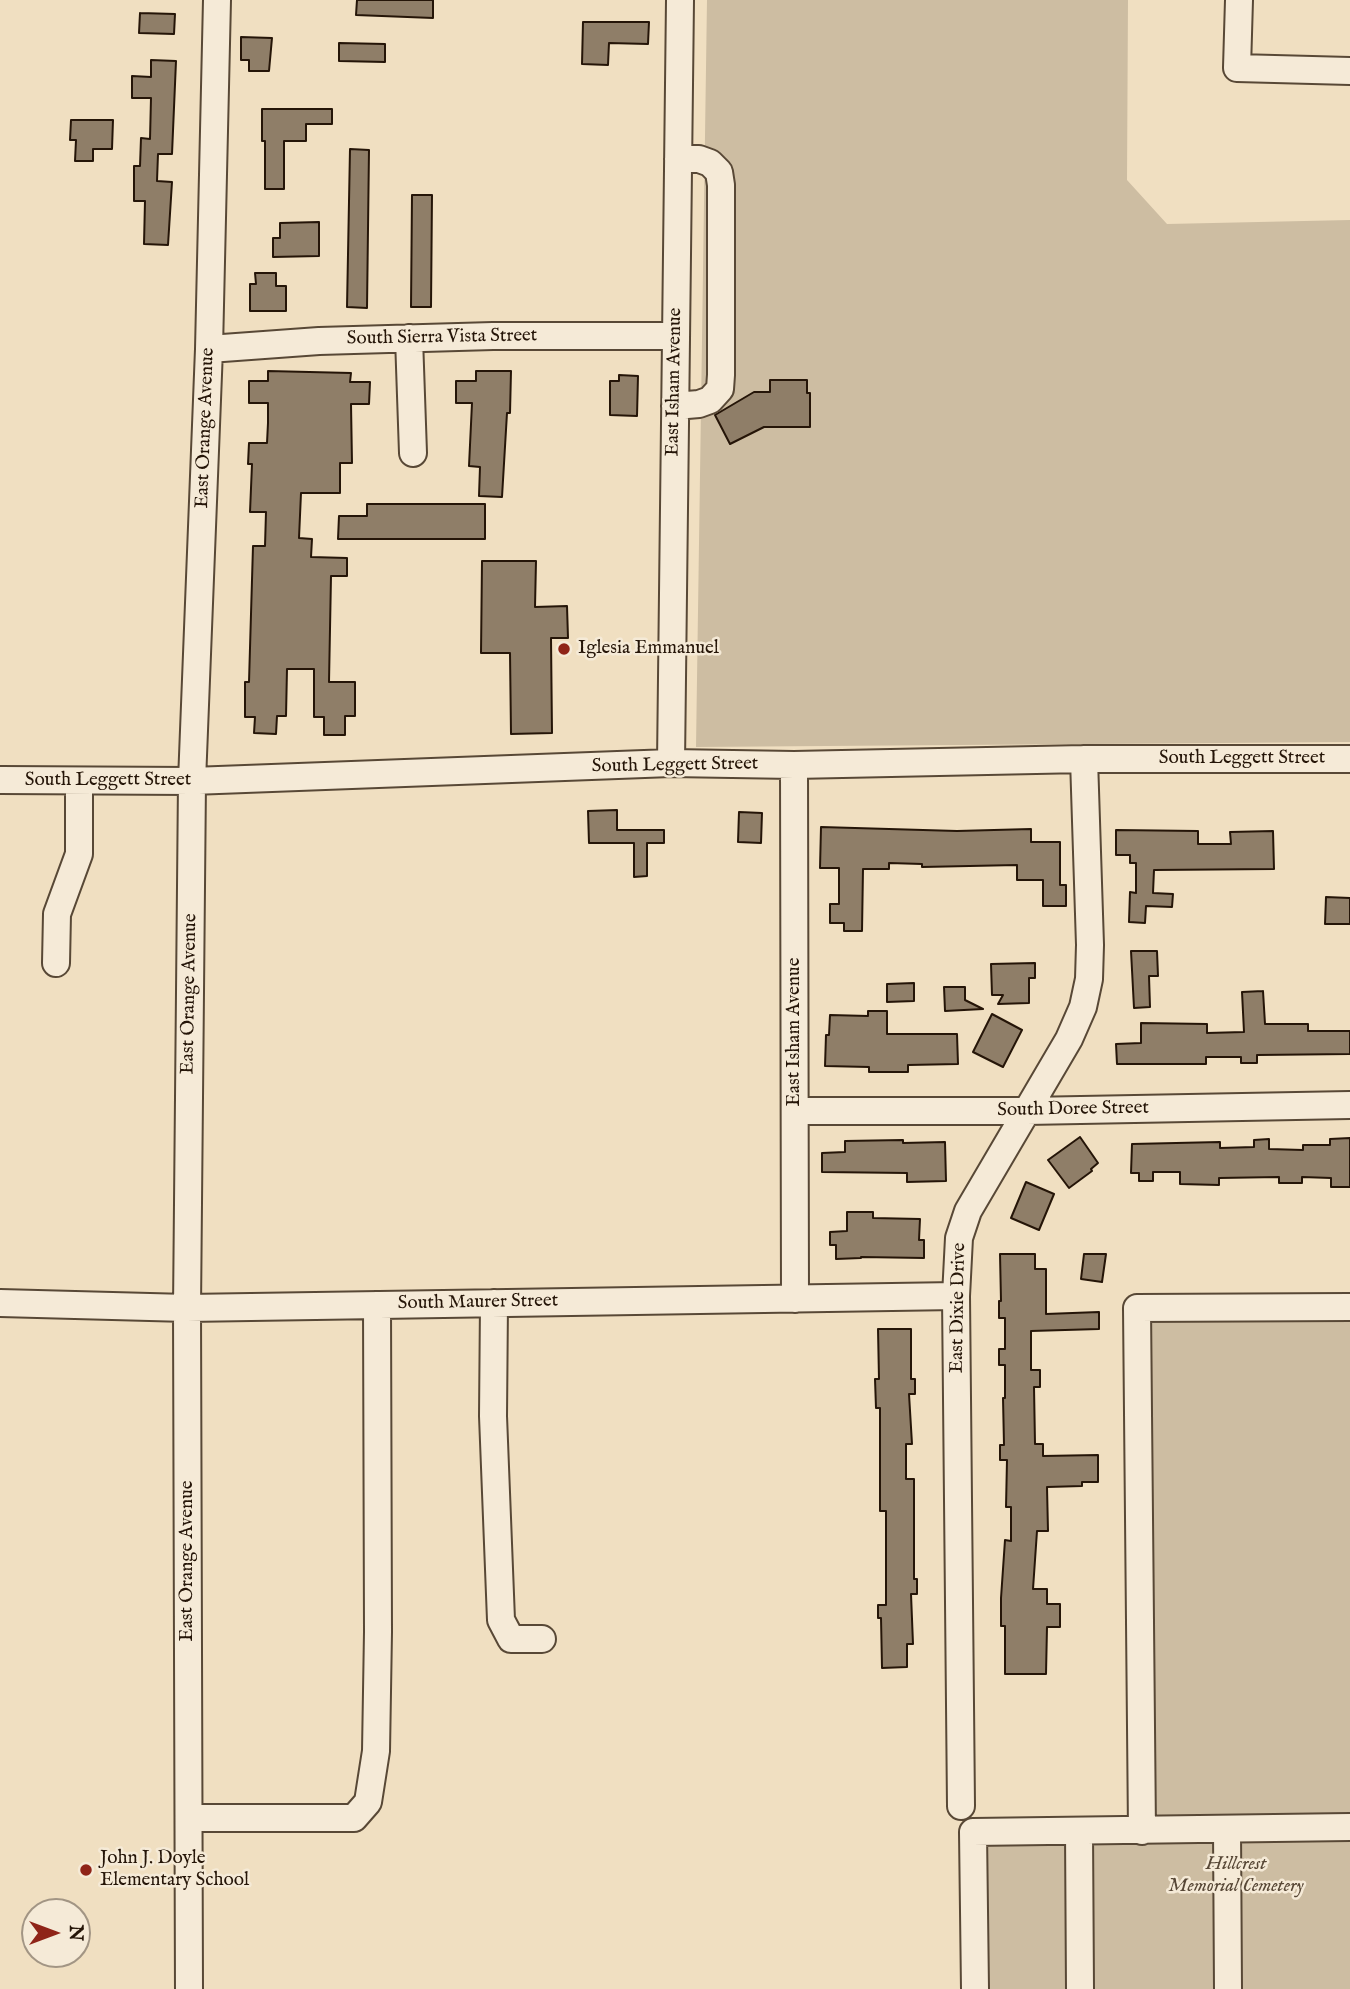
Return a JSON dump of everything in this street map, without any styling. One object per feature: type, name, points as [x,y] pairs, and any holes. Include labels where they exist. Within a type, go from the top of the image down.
[{"type":"street","name":"East Orange Avenue","points":[[190,1989],[187,1308],[192,781],[209,349],[217,0]]},
{"type":"street","name":"East Isham Avenue","points":[[671,764],[680,0]]},
{"type":"street","points":[[1239,0],[1237,68],[1350,71]]},
{"type":"street","points":[[675,406],[710,400],[720,388],[719,172],[710,163],[699,159],[678,159]]},
{"type":"street","name":"South Sierra Vista Street","points":[[209,349],[409,338],[676,336]]},
{"type":"street","points":[[409,338],[413,453]]},
{"type":"street","name":"East Dixie Drive","points":[[961,1806],[956,1296],[959,1238],[968,1211],[1069,1039],[1083,1007],[1089,979],[1090,944],[1084,759]]},
{"type":"street","name":"South Leggett Street","points":[[0,780],[192,781],[671,764],[1350,759]]},
{"type":"street","name":"East Isham Avenue","points":[[794,765],[795,1299]]},
{"type":"street","points":[[56,963],[57,914],[79,854],[79,782]]},
{"type":"street","name":"South Doree Street","points":[[795,1111],[1027,1111],[1350,1105]]},
{"type":"street","name":"South Maurer Street","points":[[0,1303],[187,1308],[956,1296]]},
{"type":"street","points":[[494,1303],[493,1416],[501,1620],[511,1639],[542,1639]]},
{"type":"street","points":[[189,1818],[354,1818],[368,1802],[376,1751],[377,1305]]},
{"type":"street","points":[[1142,1831],[1137,1308],[1350,1307]]},
{"type":"street","points":[[975,1989],[973,1832],[1350,1827]]},
{"type":"street","points":[[1227,1829],[1228,1989]]},
{"type":"street","points":[[1079,1831],[1080,1989]]},
{"type":"green space","points":[[707,0],[1128,0],[1127,180],[1167,224],[1350,220],[1350,742],[696,747]]},
{"type":"green space","name":"Hillcrest Memorial Cemetery","points":[[1350,1293],[1350,1989],[987,1989],[988,1836],[1137,1819],[1130,1295]]},
{"type":"building","points":[[357,0],[433,0],[433,18],[356,15]]},
{"type":"building","points":[[140,13],[175,14],[174,34],[139,33]]},
{"type":"building","points":[[583,22],[649,22],[648,44],[609,43],[608,65],[582,64]]},
{"type":"building","points":[[241,37],[272,38],[269,71],[249,71],[249,60],[241,60]]},
{"type":"building","points":[[339,43],[385,44],[385,62],[339,61]]},
{"type":"building","points":[[151,60],[176,61],[172,154],[158,154],[157,181],[172,182],[168,245],[144,244],[145,201],[134,201],[134,166],[140,166],[141,138],[150,139],[151,98],[132,98],[132,76],[151,77]]},
{"type":"building","points":[[262,109],[332,109],[332,124],[306,124],[306,141],[284,141],[284,189],[265,189]]},
{"type":"building","points":[[71,120],[113,120],[112,149],[93,149],[93,161],[75,161],[76,140],[70,140]]},
{"type":"building","points":[[350,149],[369,150],[367,308],[347,307]]},
{"type":"building","points":[[412,195],[432,195],[431,307],[411,307]]},
{"type":"building","points":[[319,222],[319,256],[273,257],[273,238],[280,238],[280,223]]},
{"type":"building","points":[[255,273],[276,273],[276,286],[286,286],[286,311],[250,311],[250,284],[256,284]]},
{"type":"building","points":[[268,371],[351,373],[350,382],[370,382],[369,404],[351,404],[352,463],[340,463],[340,493],[301,493],[299,538],[312,539],[311,557],[347,558],[347,576],[331,576],[329,682],[355,682],[355,716],[345,716],[345,735],[324,735],[324,717],[314,717],[314,669],[287,669],[286,716],[277,716],[276,734],[254,733],[255,717],[245,717],[245,682],[249,682],[253,546],[265,546],[266,512],[250,512],[252,464],[248,464],[249,443],[267,443],[268,423],[268,403],[249,403],[249,381],[268,381]]},
{"type":"building","points":[[476,371],[511,371],[502,497],[479,496],[480,467],[469,466],[472,403],[456,403],[456,381],[476,381]]},
{"type":"building","points":[[619,375],[638,376],[637,416],[610,415],[610,381],[619,381]]},
{"type":"building","points":[[770,380],[807,380],[807,393],[810,393],[810,427],[764,427],[730,444],[715,415],[754,392],[770,392]]},
{"type":"building","points":[[367,504],[485,504],[485,539],[338,539],[339,516],[367,516]]},
{"type":"building","points":[[482,561],[536,561],[535,607],[567,606],[568,638],[551,638],[552,733],[511,734],[510,653],[481,653]]},
{"type":"building","points":[[617,810],[617,830],[664,830],[664,843],[647,843],[647,876],[634,877],[634,843],[589,843],[588,811]]},
{"type":"building","points":[[739,812],[762,813],[761,843],[738,842]]},
{"type":"building","points":[[821,827],[957,831],[1031,829],[1031,842],[1060,842],[1060,885],[1066,885],[1066,906],[1043,906],[1043,880],[1017,880],[1017,865],[922,867],[922,864],[889,863],[889,869],[863,869],[862,931],[844,931],[844,923],[830,923],[830,904],[839,904],[839,868],[820,868]]},
{"type":"building","points":[[1116,830],[1198,831],[1198,844],[1231,844],[1230,832],[1273,831],[1274,869],[1154,870],[1153,893],[1173,894],[1172,907],[1146,906],[1145,923],[1129,922],[1130,892],[1136,893],[1136,863],[1130,863],[1130,855],[1116,855]]},
{"type":"building","points":[[1326,897],[1350,898],[1350,924],[1325,924]]},
{"type":"building","points":[[1131,951],[1157,951],[1158,976],[1149,976],[1150,1007],[1134,1008]]},
{"type":"building","points":[[1035,963],[1035,978],[1029,978],[1029,1003],[998,1004],[1003,995],[992,995],[991,964]]},
{"type":"building","points":[[914,983],[914,1001],[887,1002],[887,984]]},
{"type":"building","points":[[944,987],[965,987],[965,1000],[983,1009],[945,1011]]},
{"type":"building","points":[[1263,991],[1265,1024],[1308,1024],[1308,1031],[1350,1031],[1350,1054],[1257,1055],[1257,1063],[1241,1063],[1241,1057],[1206,1057],[1206,1064],[1117,1064],[1116,1044],[1141,1043],[1141,1023],[1207,1024],[1207,1033],[1244,1032],[1242,992]]},
{"type":"building","points":[[868,1011],[887,1011],[887,1034],[957,1034],[958,1064],[908,1065],[908,1072],[869,1072],[869,1067],[825,1066],[830,1015],[868,1016]]},
{"type":"building","points":[[992,1014],[1022,1030],[1003,1067],[973,1052]]},
{"type":"building","points":[[1080,1137],[1098,1163],[1092,1171],[1069,1188],[1048,1160]]},
{"type":"building","points":[[1350,1138],[1350,1187],[1331,1187],[1331,1178],[1302,1177],[1302,1183],[1279,1183],[1279,1177],[1219,1178],[1219,1185],[1180,1184],[1180,1172],[1153,1172],[1153,1181],[1139,1181],[1139,1173],[1131,1173],[1132,1144],[1220,1142],[1220,1148],[1254,1147],[1254,1140],[1269,1139],[1269,1149],[1303,1150],[1303,1145],[1330,1145],[1330,1139]]},
{"type":"building","points":[[903,1140],[903,1143],[945,1142],[946,1181],[907,1182],[907,1173],[822,1172],[822,1153],[845,1152],[845,1141]]},
{"type":"building","points":[[1026,1182],[1054,1194],[1039,1230],[1011,1218]]},
{"type":"building","points":[[847,1212],[873,1212],[873,1218],[920,1219],[919,1240],[924,1240],[924,1258],[836,1259],[836,1245],[830,1245],[830,1232],[847,1231]]},
{"type":"building","points":[[1000,1254],[1035,1254],[1035,1269],[1046,1269],[1046,1314],[1099,1312],[1099,1329],[1031,1331],[1031,1370],[1040,1370],[1040,1387],[1034,1387],[1035,1444],[1043,1444],[1043,1456],[1098,1455],[1098,1482],[1082,1482],[1082,1486],[1047,1487],[1048,1531],[1037,1531],[1033,1589],[1047,1589],[1047,1604],[1060,1604],[1060,1627],[1047,1627],[1046,1674],[1005,1674],[1005,1626],[1001,1626],[1001,1598],[1005,1540],[1011,1541],[1011,1507],[1006,1507],[1007,1460],[1000,1460],[1000,1445],[1004,1445],[1005,1365],[999,1365],[999,1349],[1005,1349],[1005,1318],[999,1318]]},
{"type":"building","points":[[1084,1254],[1106,1254],[1102,1282],[1081,1279]]},
{"type":"building","points":[[878,1329],[911,1329],[911,1379],[915,1379],[915,1394],[909,1394],[912,1444],[906,1444],[906,1479],[914,1479],[914,1579],[917,1579],[917,1594],[911,1594],[913,1644],[907,1644],[907,1667],[882,1668],[881,1618],[878,1618],[878,1605],[886,1605],[886,1511],[880,1511],[880,1408],[876,1408],[875,1379],[879,1379]]},
{"type":"place","name":"Iglesia Emmanuel","points":[[564,649]]},
{"type":"place","name":"John J. Doyle Elementary School","points":[[86,1870]]}]
